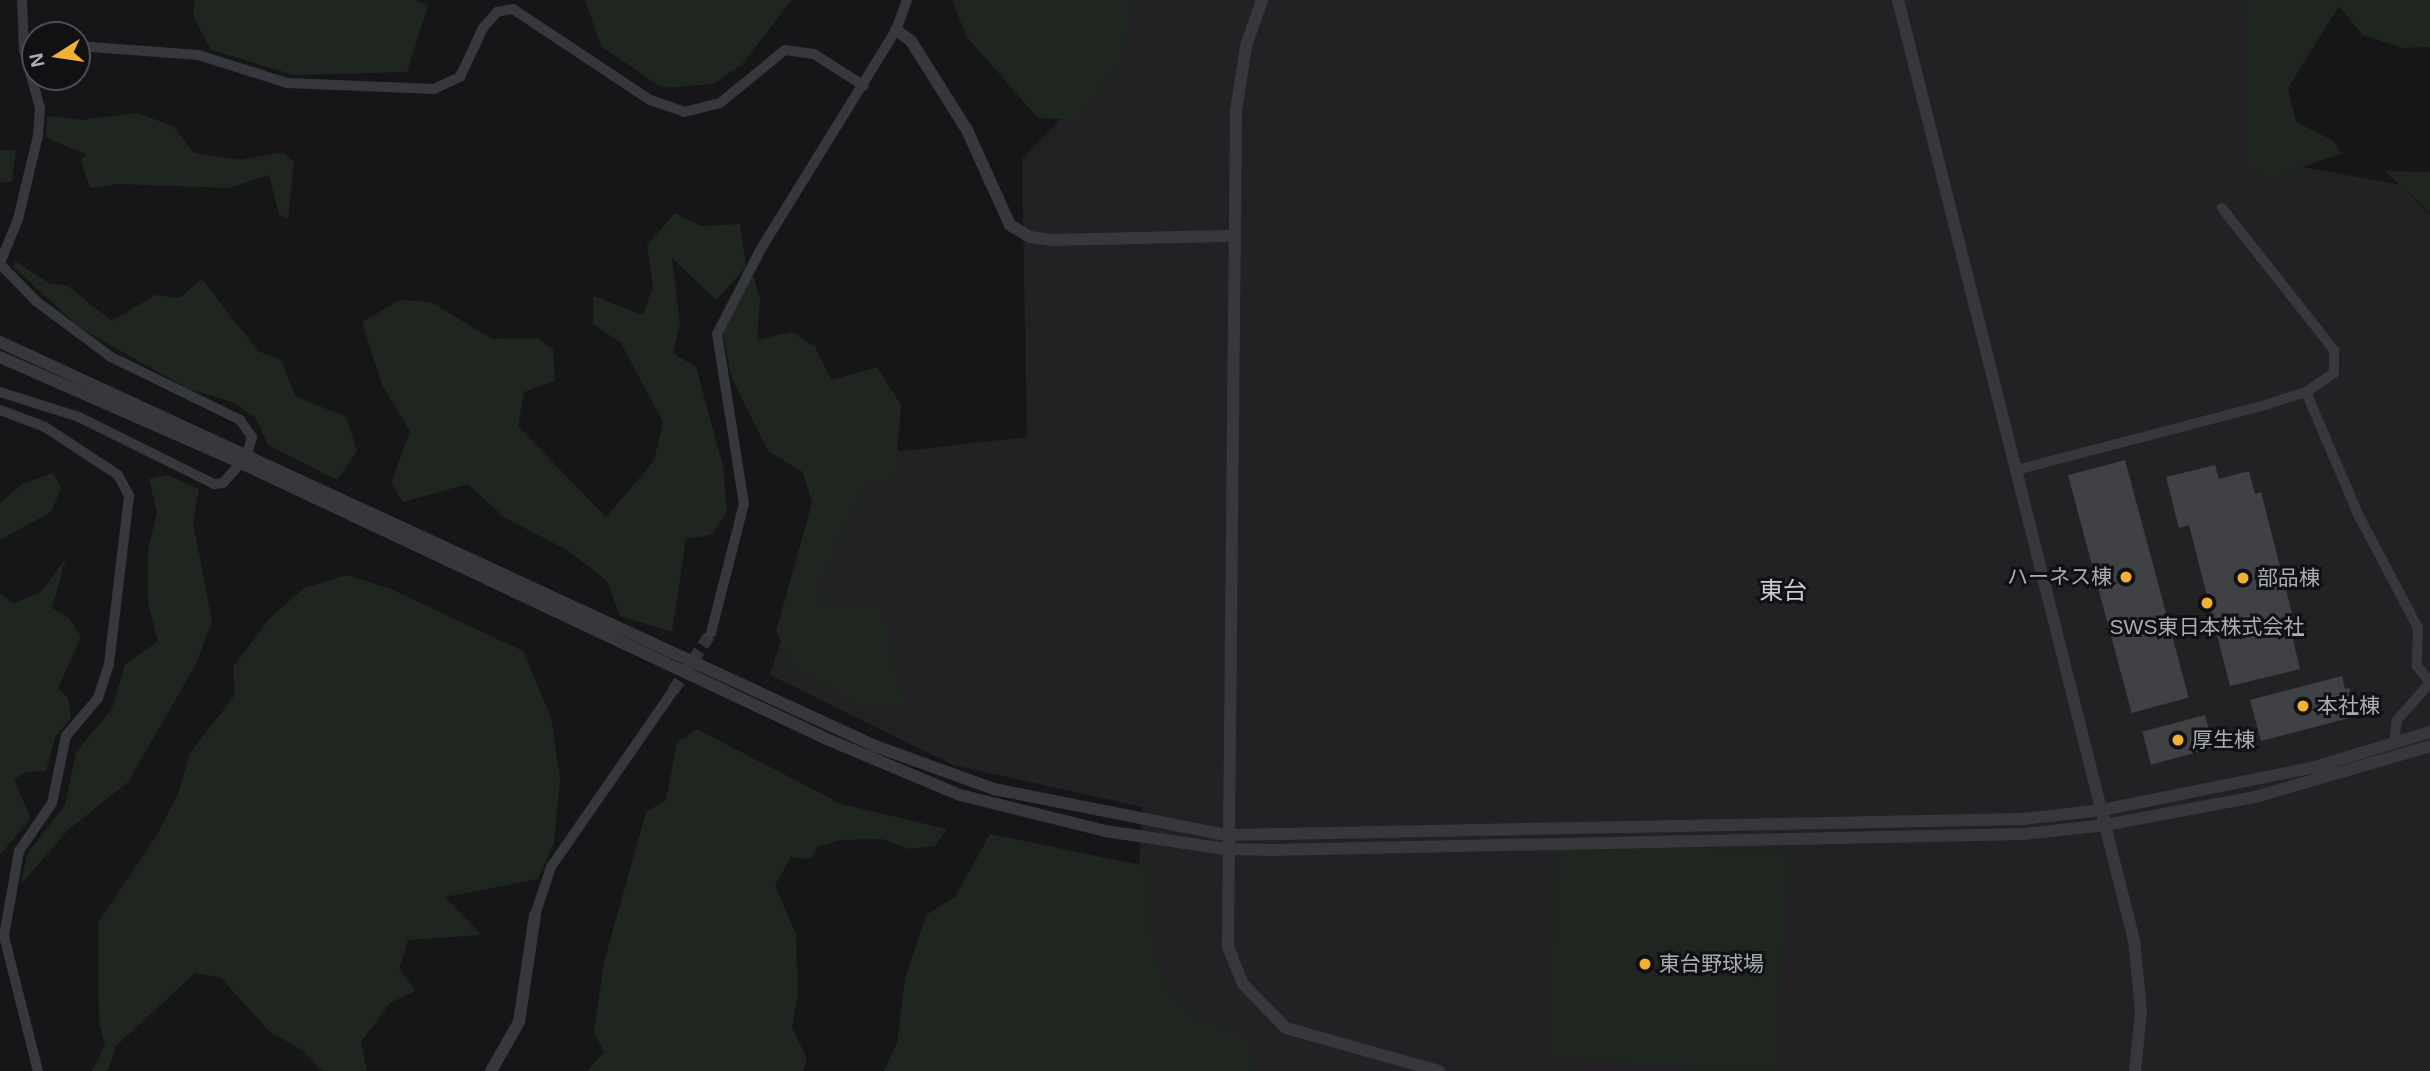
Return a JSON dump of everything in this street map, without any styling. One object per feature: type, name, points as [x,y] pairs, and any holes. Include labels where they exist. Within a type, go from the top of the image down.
[{"type":"street","points":[[22,0],[25,21]]},
{"type":"street","points":[[711,633],[744,504],[741,463],[725,414],[717,334],[762,247],[864,86],[896,30],[906,0]]},
{"type":"street","points":[[1262,0],[1241,69],[1234,236],[1226,849],[1228,947],[1243,984],[1268,1014],[1304,1037],[1439,1071]]},
{"type":"street","points":[[1898,0],[2102,810],[2139,976],[2135,1071]]},
{"type":"street","points":[[91,47],[200,55],[287,83],[434,89],[460,77],[483,29],[497,12],[513,9],[638,93],[684,112],[720,103],[785,50],[814,54],[864,86]]},
{"type":"street","points":[[896,30],[911,41],[967,130],[1010,225],[1030,237],[1052,240],[1234,236]]},
{"type":"street","points":[[0,392],[79,417],[215,484],[223,483],[244,459],[253,437],[240,419],[111,357],[36,301],[0,263],[18,219],[38,136],[40,108],[37,91]]},
{"type":"street","points":[[2015,470],[2305,392],[2334,373],[2334,350],[2222,208]]},
{"type":"street","points":[[0,339],[688,677],[960,794],[1105,831],[1226,849],[1949,839],[2105,825],[2294,788],[2430,746]]},
{"type":"street","points":[[0,360],[244,459],[875,746],[994,789],[1227,835],[1949,822],[2102,810],[2315,767],[2430,732]]},
{"type":"street","points":[[2305,392],[2359,516],[2418,628],[2417,666],[2430,682],[2397,720],[2394,743]]},
{"type":"street","points":[[0,410],[46,427],[118,475],[129,496],[108,664],[98,698],[65,736],[52,803],[19,851],[4,936],[38,1071]]},
{"type":"street","points":[[491,1071],[519,1023],[535,915],[551,867],[673,691]]},
{"type":"shaded area","points":[[195,0],[416,0],[428,6],[407,72],[294,75],[211,50],[193,16]]},
{"type":"shaded area","points":[[585,0],[792,0],[742,64],[714,84],[662,88],[601,46]]},
{"type":"shaded area","points":[[952,0],[1132,0],[1123,56],[1078,120],[1038,118],[966,36]]},
{"type":"shaded area","points":[[1131,0],[2255,0],[2255,158],[2400,185],[2430,214],[2430,1071],[1163,1071],[1136,931],[1142,807],[953,765],[770,675],[839,458],[1027,437],[1022,159],[1113,65]]},
{"type":"shaded area","points":[[2242,0],[2430,0],[2430,47],[2403,48],[2363,35],[2339,6],[2288,88],[2296,122],[2334,141],[2341,154],[2272,177],[2245,166],[2247,16]]},
{"type":"shaded area","points":[[137,113],[173,126],[194,153],[240,160],[283,152],[294,162],[288,219],[279,214],[269,175],[228,188],[118,184],[90,188],[81,161],[86,154],[46,138],[47,116],[82,120]]},
{"type":"shaded area","points":[[0,150],[16,150],[12,181],[0,183]]},
{"type":"shaded area","points":[[2384,171],[2430,172],[2430,212]]},
{"type":"shaded area","points":[[675,213],[701,226],[740,224],[746,267],[716,300],[672,258],[680,324],[673,353],[696,367],[723,466],[727,513],[711,535],[686,539],[672,632],[620,616],[607,581],[567,550],[505,518],[468,484],[403,502],[391,483],[410,431],[382,385],[362,322],[400,300],[431,302],[492,339],[537,338],[553,349],[555,381],[524,392],[518,426],[606,517],[654,461],[663,422],[621,343],[593,324],[593,296],[643,315],[653,286],[647,245]]},
{"type":"shaded area","points":[[15,261],[49,283],[68,286],[112,321],[155,295],[179,298],[202,279],[258,351],[282,361],[295,396],[346,417],[357,451],[337,480],[268,445],[256,418],[235,403],[186,388],[79,327],[13,267]]},
{"type":"shaded area","points":[[752,272],[760,298],[757,340],[792,332],[815,347],[831,380],[877,367],[901,405],[895,477],[865,483],[820,582],[821,606],[865,602],[886,613],[892,667],[906,704],[865,707],[796,670],[776,631],[812,503],[803,472],[768,451],[731,376],[722,325]]},
{"type":"shaded area","points":[[53,473],[61,488],[51,512],[0,540],[0,503],[22,484]]},
{"type":"shaded area","points":[[167,475],[199,489],[193,522],[212,621],[196,664],[128,782],[68,830],[21,884],[27,854],[65,805],[76,752],[112,709],[125,665],[158,641],[148,602],[148,549],[157,513],[149,479]]},
{"type":"shaded area","points":[[66,558],[52,608],[69,618],[81,637],[58,688],[68,698],[71,717],[55,738],[46,771],[26,772],[14,780],[31,818],[0,855],[0,594],[14,603],[41,592]]},
{"type":"shaded area","points":[[347,575],[391,589],[523,651],[551,717],[560,778],[554,843],[538,879],[445,897],[482,935],[408,940],[399,969],[416,991],[390,1003],[361,1042],[367,1071],[322,1071],[302,1050],[270,1032],[221,978],[195,973],[116,1046],[108,1071],[92,1071],[105,1045],[99,1022],[98,923],[157,835],[178,794],[190,753],[235,695],[233,667],[270,618],[304,588]]},
{"type":"shaded area","points":[[697,729],[841,804],[947,829],[935,846],[909,849],[882,839],[840,840],[818,847],[811,859],[791,857],[775,885],[796,934],[798,995],[792,1027],[807,1059],[803,1071],[587,1071],[604,1052],[594,1032],[604,962],[646,812],[666,800],[677,742]]},
{"type":"shaded area","points":[[990,834],[1150,867],[1149,929],[1162,982],[1187,1016],[1247,1036],[1256,1071],[884,1071],[897,1043],[905,979],[926,915],[955,897]]},
{"type":"shaded area","points":[[1558,841],[1788,853],[1777,1071],[1547,1059]]},
{"type":"building","name":"ハーネス棟","points":[[2125,460],[2189,698],[2132,713],[2068,475]]},
{"type":"building","name":"部品棟","points":[[2215,465],[2219,479],[2249,471],[2255,494],[2261,492],[2296,629],[2291,631],[2300,669],[2230,686],[2189,525],[2179,528],[2166,477]]},
{"type":"building","name":"本社棟","points":[[2342,676],[2345,689],[2350,688],[2353,717],[2261,741],[2250,700]]},
{"type":"building","name":"厚生棟","points":[[2205,715],[2214,748],[2151,765],[2142,732]]},
{"type":"tunnel","points":[[673,691],[711,633]]},
{"type":"place","name":"ハーネス棟","points":[[2126,577]]},
{"type":"place","name":"部品棟","points":[[2243,578]]},
{"type":"place","name":"SWS東日本株式会社","points":[[2207,603]]},
{"type":"place","name":"本社棟","points":[[2303,706]]},
{"type":"place","name":"厚生棟","points":[[2178,740]]},
{"type":"place","name":"東台野球場","points":[[1645,964]]},
{"type":"district","name":"東台","points":[[1783,591]]}]
